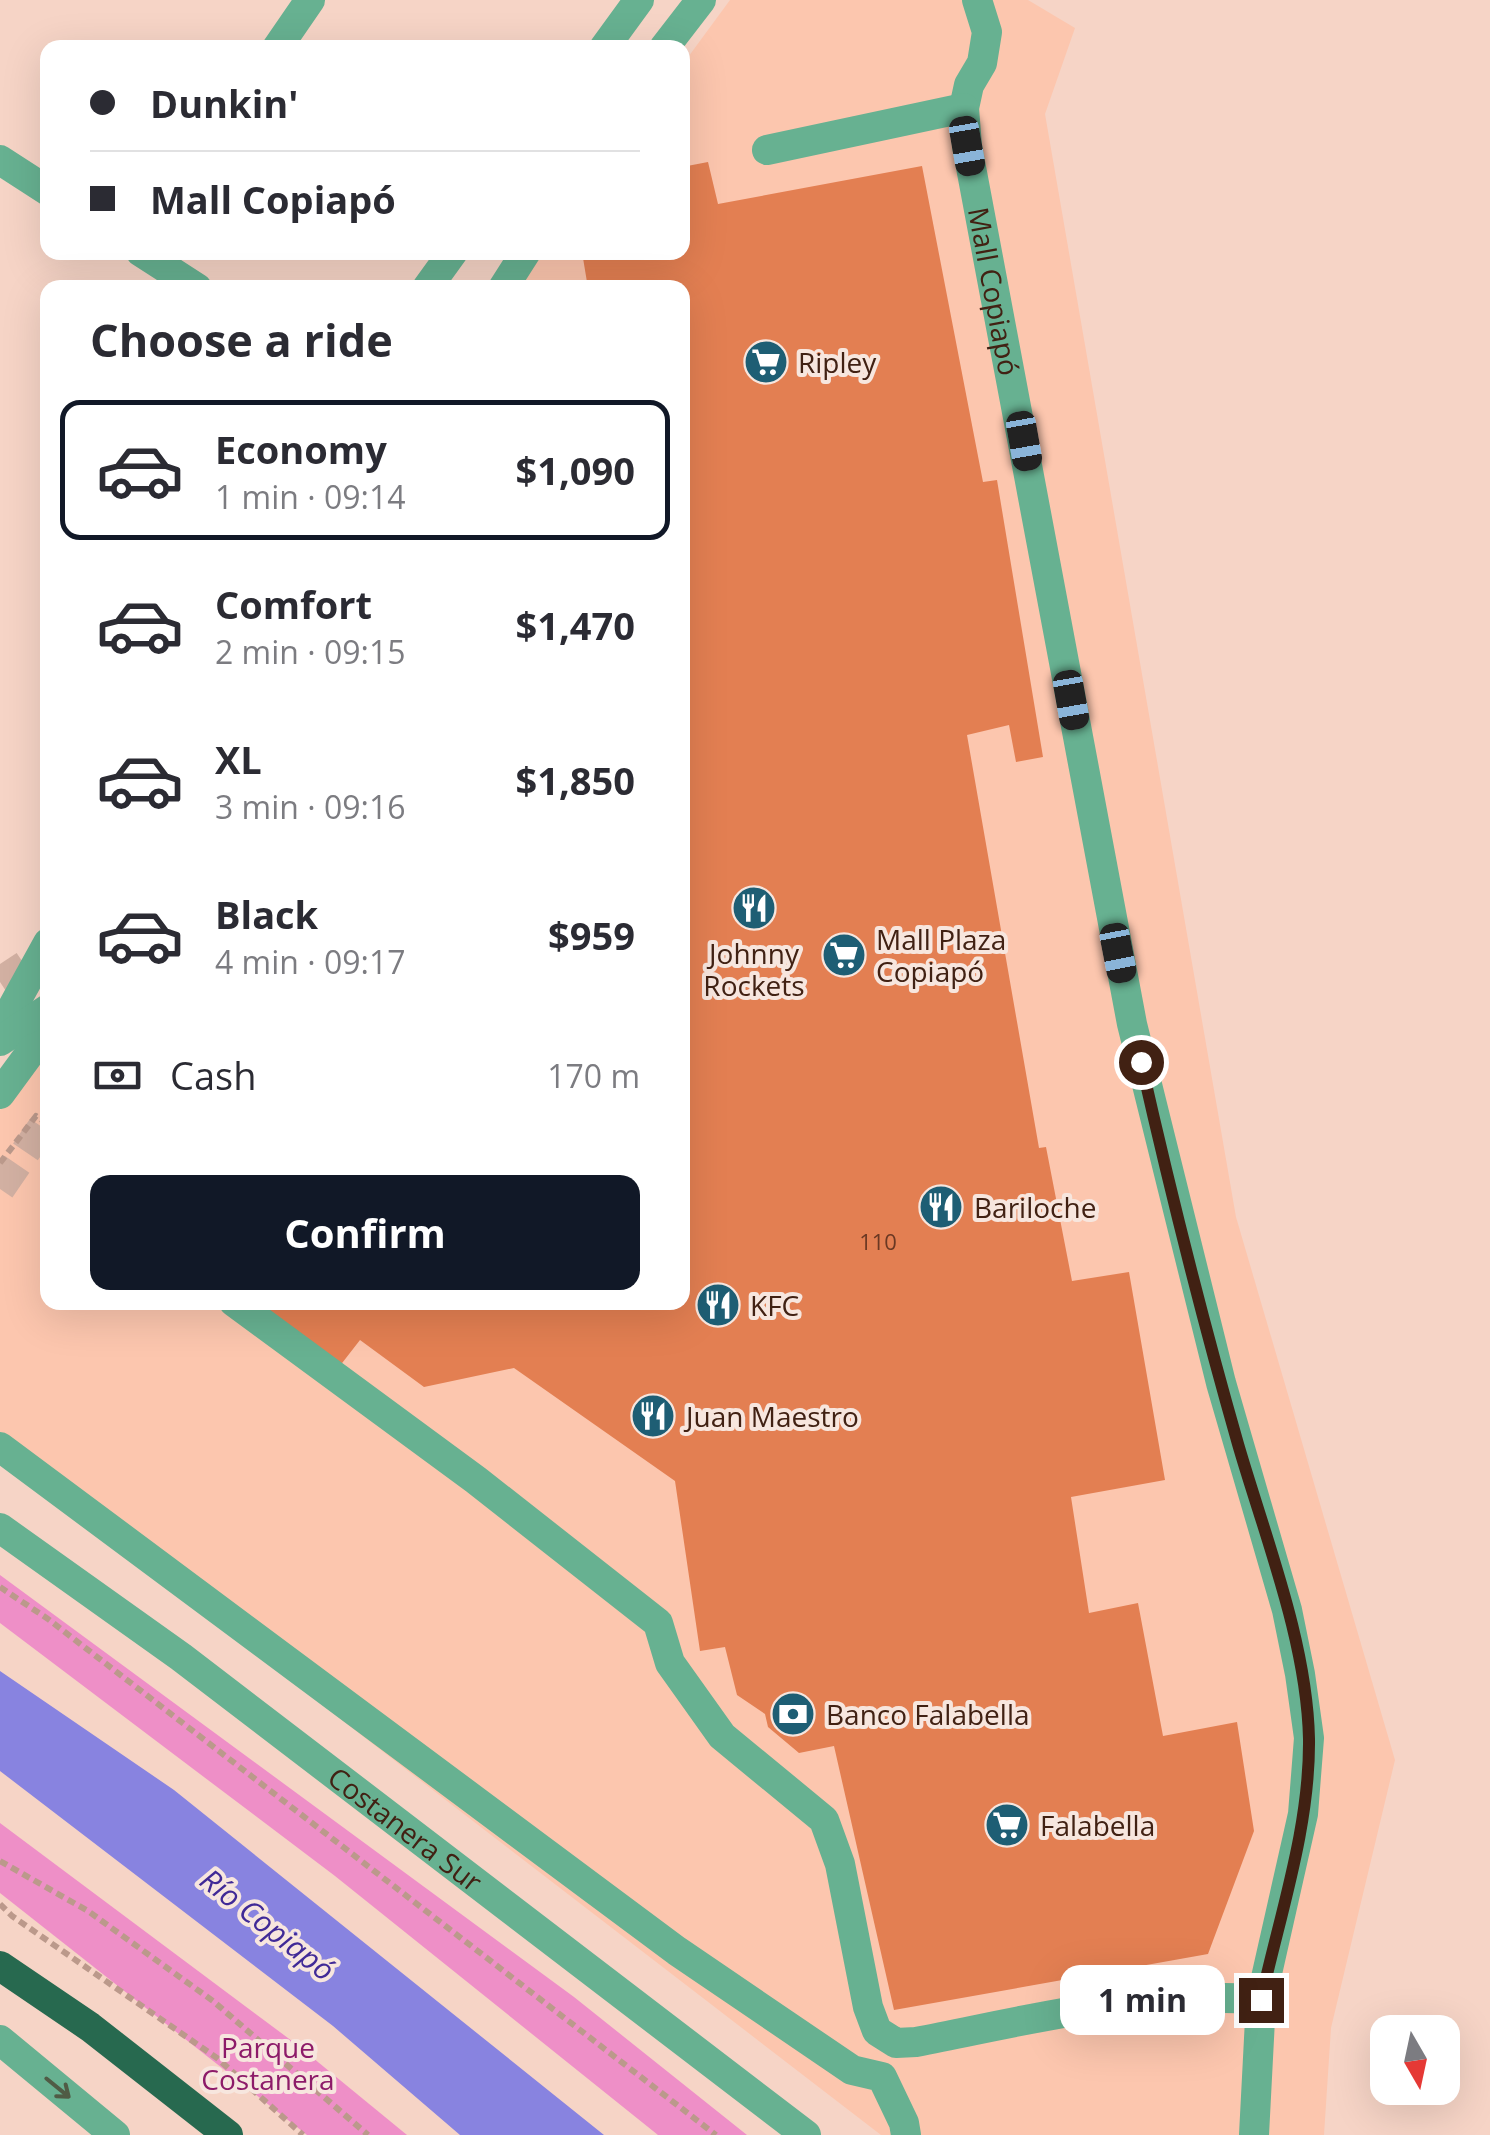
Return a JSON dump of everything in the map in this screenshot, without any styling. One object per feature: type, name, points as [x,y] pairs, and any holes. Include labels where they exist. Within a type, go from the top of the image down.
[{"type":"highway","points":[[0,1966],[90,2027],[228,2135]]},
{"type":"street","points":[[282,40],[310,0]]},
{"type":"street","points":[[670,40],[701,0]]},
{"type":"street","name":"Mall Copiapó","points":[[977,0],[987,32],[982,63],[968,85],[964,108],[967,146],[1132,1024],[1220,1383],[1288,1610],[1309,1738],[1303,1814],[1261,2000],[1254,2135]]},
{"type":"street","points":[[608,40],[626,4]]},
{"type":"street","points":[[767,150],[964,108]]},
{"type":"street","points":[[0,160],[40,186]]},
{"type":"street","points":[[153,260],[185,280]]},
{"type":"street","points":[[0,1030],[40,958]]},
{"type":"street","points":[[0,1041],[40,1014]]},
{"type":"street","points":[[0,1094],[40,1046]]},
{"type":"street","points":[[245,1310],[460,1468],[658,1623],[670,1663],[722,1736],[824,1820],[840,1864],[868,2006],[877,2032],[896,2043],[916,2042],[1154,1998],[1220,1996],[1261,2000]]},
{"type":"street","points":[[0,1447],[677,1951],[852,2070],[882,2078],[912,2064],[916,2042]]},
{"type":"street","name":"Costanera Sur","points":[[0,1528],[182,1657],[806,2135]]},
{"type":"street","points":[[0,2040],[115,2135]]},
{"type":"street","points":[[882,2078],[906,2135]]},
{"type":"path","points":[[0,1163],[36,1116],[40,1119]]},
{"type":"path","points":[[0,1587],[48,1619],[716,2135]]},
{"type":"path","points":[[0,1862],[88,1911],[214,2000],[368,2135]]},
{"type":"path","points":[[0,1904],[24,1926],[218,2058],[303,2135]]},
{"type":"shaded area","points":[[730,0],[1028,0],[1075,28],[1045,114],[1236,1217],[1395,1760],[1331,2028],[1324,2135],[881,2135],[0,1457],[0,1110],[40,1050],[40,1310],[690,1310],[690,280],[522,280],[538,260],[690,260],[690,54]]},
{"type":"green space","points":[[0,1575],[574,1997],[747,2135],[658,2135],[335,1876],[0,1623]]},
{"type":"green space","name":"Parque Costanera","points":[[0,1823],[296,2044],[407,2135],[307,2135],[0,1893]]},
{"type":"water","name":"Río Copiapó","points":[[0,1671],[174,1790],[604,2135],[460,2135],[333,2026],[0,1771]]},
{"type":"building","name":"Mall Plaza Copiapó","points":[[708,162],[718,204],[922,166],[983,482],[997,480],[1043,757],[1016,762],[1009,725],[967,735],[1039,1148],[1046,1147],[1072,1281],[1129,1272],[1165,1480],[1071,1497],[1089,1613],[1138,1603],[1163,1736],[1237,1722],[1254,1831],[1208,1954],[894,2010],[834,1746],[799,1753],[768,1727],[765,1714],[737,1695],[725,1647],[700,1651],[675,1481],[514,1368],[424,1387],[360,1340],[339,1367],[263,1310],[690,1310],[690,280],[587,280],[583,260],[690,260],[690,165]]},
{"type":"tunnel","points":[[0,982],[27,964],[40,962]]},
{"type":"tunnel","points":[[0,1189],[40,1131]]},
{"type":"place","name":"Ripley","points":[[766,362]]},
{"type":"place","name":"Johnny Rockets","points":[[754,908]]},
{"type":"place","name":"Mall Plaza Copiapó","points":[[844,955]]},
{"type":"place","name":"Bariloche","points":[[941,1207]]},
{"type":"place","name":"KFC","points":[[718,1305]]},
{"type":"place","name":"Juan Maestro","points":[[653,1416]]},
{"type":"place","name":"Banco Falabella","points":[[793,1714]]},
{"type":"place","name":"Falabella","points":[[1007,1825]]},
{"type":"route","points":[[1141,1062],[1220,1383],[1288,1610],[1305,1706],[1309,1738],[1303,1814],[1261,2000]]}]
